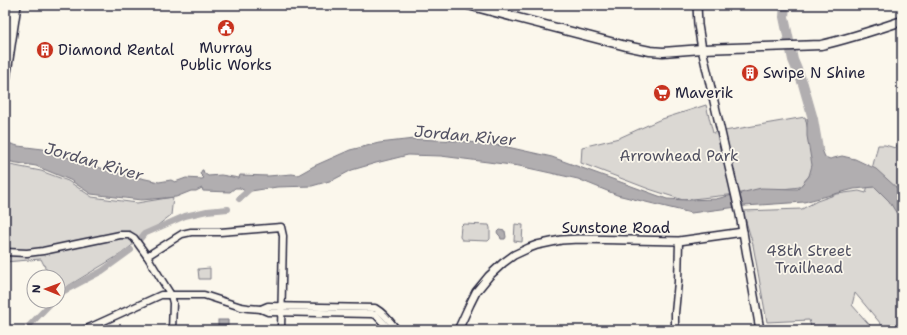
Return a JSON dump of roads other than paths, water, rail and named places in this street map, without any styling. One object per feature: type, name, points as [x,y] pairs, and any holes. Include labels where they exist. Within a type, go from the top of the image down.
[{"type":"main road","points":[[5,15],[6,5]]},
{"type":"main road","points":[[5,79],[16,5]]},
{"type":"main road","points":[[468,5],[650,51],[821,45],[836,42],[902,21]]},
{"type":"street","points":[[697,5],[698,25],[702,49],[739,211],[760,330]]},
{"type":"street","points":[[147,256],[182,234],[191,232],[220,232],[281,227],[283,236],[281,330]]},
{"type":"street","name":"Sunstone Road","points":[[458,330],[476,292],[489,276],[503,263],[537,245],[562,240],[579,239],[679,242],[743,232]]},
{"type":"street","points":[[5,252],[39,252],[124,235],[132,236],[147,256],[171,295],[173,303],[172,330]]},
{"type":"street","points":[[675,330],[679,242]]},
{"type":"street","points":[[84,330],[161,295],[204,295],[244,308],[261,309],[268,312],[281,309],[375,308],[384,314],[397,330]]},
{"type":"street","points":[[281,309],[372,314],[376,315],[390,330]]},
{"type":"waterway","points":[[785,5],[784,17],[793,60],[803,84],[813,119],[818,148]]},
{"type":"waterway","points":[[239,199],[253,186]]},
{"type":"waterway","points":[[141,238],[144,234],[185,216],[207,211],[228,209]]},
{"type":"waterway","points":[[66,290],[102,271],[131,250]]},
{"type":"waterway","points":[[25,330],[45,309]]},
{"type":"place","name":"Murray Public Works","points":[[226,28]]},
{"type":"place","name":"Diamond Rental","points":[[45,50]]},
{"type":"place","name":"Swipe N Shine","points":[[750,73]]},
{"type":"place","name":"Maverik","points":[[662,93]]},
{"type":"water label","name":"Jordan River","points":[[465,135]]},
{"type":"water label","name":"Jordan River","points":[[94,161]]},
{"type":"park label","name":"Arrowhead Park","points":[[679,156]]},
{"type":"park label","name":"48th Street Trailhead","points":[[809,260]]}]
